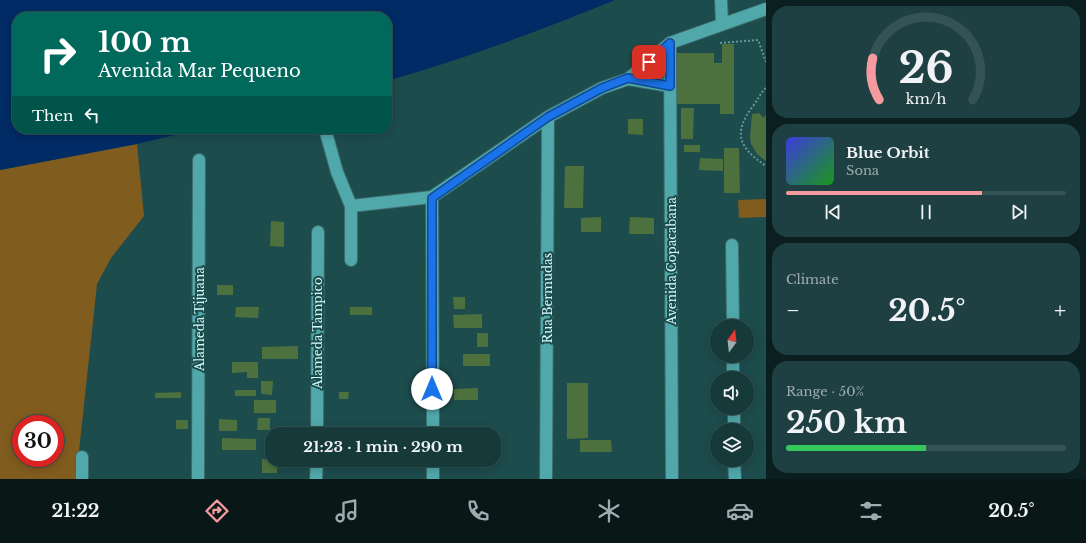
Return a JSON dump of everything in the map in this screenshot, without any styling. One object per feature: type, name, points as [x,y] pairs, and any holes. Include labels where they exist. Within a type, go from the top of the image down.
[{"type":"street","points":[[721,0],[722,24]]},
{"type":"street","points":[[351,206],[432,198],[548,117],[602,88],[628,78],[670,43],[766,9]]},
{"type":"street","name":"Avenida Copacabana","points":[[670,43],[672,479]]},
{"type":"street","points":[[628,78],[670,86]]},
{"type":"street","name":"Rua Bermudas","points":[[546,479],[548,117]]},
{"type":"street","points":[[326,134],[337,172],[351,206],[351,260]]},
{"type":"street","name":"Alameda Tijuana","points":[[198,479],[200,160]]},
{"type":"street","points":[[432,198],[432,427]]},
{"type":"street","name":"Alameda Tampico","points":[[317,427],[318,232]]},
{"type":"street","points":[[732,245],[733,319]]},
{"type":"street","points":[[82,457],[82,479]]},
{"type":"street","points":[[316,467],[316,479]]},
{"type":"street","points":[[433,467],[433,479]]},
{"type":"street","points":[[734,467],[734,479]]},
{"type":"path","points":[[720,43],[758,40],[766,62]]},
{"type":"path","points":[[766,88],[746,115],[740,133],[741,140],[756,160],[766,166]]},
{"type":"shaded area","points":[[137,144],[144,216],[111,258],[97,284],[76,479],[0,479],[0,170]]},
{"type":"shaded area","points":[[766,199],[766,217],[739,218],[738,200]]},
{"type":"water","points":[[0,0],[615,0],[502,44],[392,79],[392,12],[12,12],[12,134],[179,134],[137,144],[0,170]]},
{"type":"building","points":[[722,44],[734,44],[734,114],[720,114],[720,104],[677,104],[677,53],[714,53],[714,63],[722,63]]},
{"type":"building","points":[[681,108],[694,108],[693,139],[681,139]]},
{"type":"building","points":[[759,113],[764,118],[766,114],[766,161],[757,154],[751,144],[750,137],[752,114]]},
{"type":"building","points":[[628,119],[643,119],[643,135],[628,134]]},
{"type":"building","points":[[684,145],[700,145],[700,152],[684,152]]},
{"type":"building","points":[[724,148],[739,148],[740,193],[724,193]]},
{"type":"building","points":[[700,158],[723,159],[723,171],[699,170]]},
{"type":"building","points":[[565,166],[584,166],[583,208],[564,208]]},
{"type":"building","points":[[601,217],[601,232],[581,232],[581,218]]},
{"type":"building","points":[[630,217],[654,218],[654,234],[629,234]]},
{"type":"building","points":[[271,221],[284,222],[284,247],[270,246]]},
{"type":"building","points":[[217,285],[233,285],[233,295],[217,295]]},
{"type":"building","points":[[453,297],[465,297],[465,309],[454,309]]},
{"type":"building","points":[[236,307],[259,307],[258,318],[235,317]]},
{"type":"building","points":[[350,307],[372,307],[372,315],[350,315]]},
{"type":"building","points":[[482,314],[482,328],[454,328],[453,315]]},
{"type":"building","points":[[477,333],[488,333],[488,347],[477,347]]},
{"type":"building","points":[[298,346],[298,359],[262,359],[262,347]]},
{"type":"building","points":[[463,354],[490,354],[490,366],[463,366]]},
{"type":"building","points":[[232,362],[258,362],[258,378],[247,378],[247,372],[232,373]]},
{"type":"building","points":[[261,381],[273,381],[272,395],[261,394]]},
{"type":"building","points":[[567,383],[588,383],[588,438],[567,439]]},
{"type":"building","points":[[478,388],[478,400],[454,400],[454,389]]},
{"type":"building","points":[[235,390],[256,390],[256,396],[235,396]]},
{"type":"building","points":[[181,392],[181,398],[155,398],[155,393]]},
{"type":"building","points":[[339,392],[349,392],[348,399],[339,399]]},
{"type":"building","points":[[254,400],[276,400],[276,413],[254,413]]},
{"type":"building","points":[[258,418],[270,418],[270,427],[265,427],[265,430],[257,430]]},
{"type":"building","points":[[219,419],[237,420],[237,431],[219,431]]},
{"type":"building","points":[[176,420],[188,420],[188,429],[176,429]]},
{"type":"building","points":[[222,438],[256,439],[256,450],[222,450]]},
{"type":"building","points":[[580,440],[611,440],[612,452],[580,452]]},
{"type":"building","points":[[262,459],[265,459],[265,467],[277,467],[277,473],[262,473]]},
{"type":"route","points":[[432,389],[432,198],[548,117],[602,88],[628,78],[670,86],[670,43],[649,62]]}]
